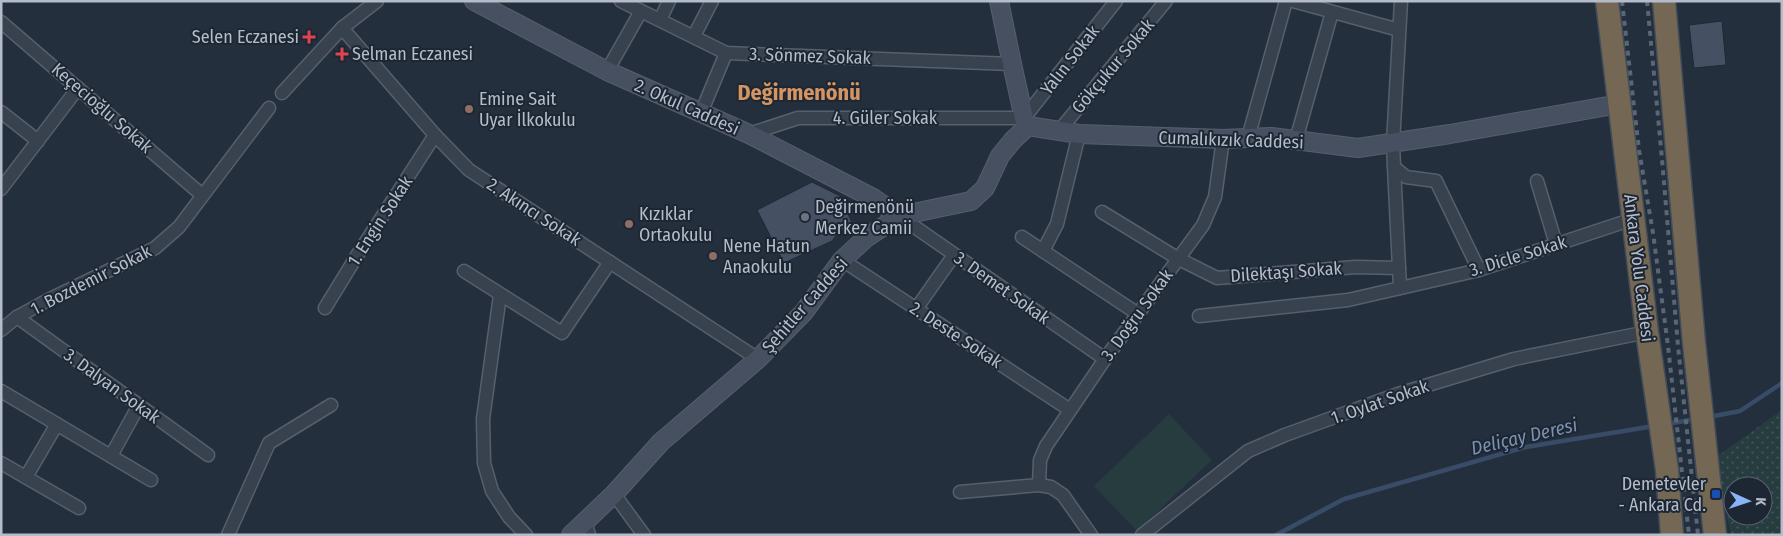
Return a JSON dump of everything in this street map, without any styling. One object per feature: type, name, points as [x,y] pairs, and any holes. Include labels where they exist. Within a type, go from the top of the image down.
[{"type":"highway","name":"Ankara Yolu Caddesi","points":[[1607,1],[1647,332],[1667,476],[1672,535]]},
{"type":"highway","points":[[1664,1],[1694,343],[1715,535]]},
{"type":"highway","points":[[1660,535],[1667,476]]},
{"type":"street","points":[[282,93],[342,28],[377,1]]},
{"type":"street","name":"2. Okul Caddesi","points":[[474,1],[607,72],[749,134],[873,198],[899,216]]},
{"type":"street","name":"3. Sönmez Sokak","points":[[621,1],[726,53],[1012,64]]},
{"type":"street","points":[[660,20],[669,1]]},
{"type":"street","points":[[694,36],[712,1]]},
{"type":"street","name":"Yalın Sokak","points":[[1026,122],[1116,1]]},
{"type":"street","name":"Gökçukur Sokak","points":[[1059,131],[1166,1]]},
{"type":"street","points":[[1248,138],[1286,1]]},
{"type":"street","points":[[1294,1],[1399,30]]},
{"type":"street","points":[[1400,288],[1393,143],[1401,1]]},
{"type":"street","points":[[1003,4],[1012,64],[1026,122]]},
{"type":"street","points":[[607,72],[641,12]]},
{"type":"street","points":[[1296,140],[1332,12]]},
{"type":"street","name":"Keçecioğlu Sokak","points":[[1,22],[202,194]]},
{"type":"street","name":"2. Akıncı Sokak","points":[[342,28],[469,170],[758,359]]},
{"type":"street","points":[[701,113],[726,53]]},
{"type":"street","points":[[1,189],[78,88]]},
{"type":"street","name":"Cumalıkızık Caddesi","points":[[1026,122],[1079,134],[1223,140],[1271,137],[1358,148],[1619,104]]},
{"type":"street","name":"1. Bozdemir Sokak","points":[[1,330],[17,317],[48,300],[156,248],[179,227],[202,194],[269,108]]},
{"type":"street","points":[[1,112],[38,141]]},
{"type":"street","name":"4. Güler Sokak","points":[[749,134],[798,118],[1026,122]]},
{"type":"street","name":"Şehitler Caddesi","points":[[571,535],[587,529],[614,494],[660,442],[758,359],[804,312],[842,260],[866,238],[899,216],[971,201],[985,188],[1004,151],[1026,122]]},
{"type":"street","points":[[1043,251],[1057,224],[1079,134]]},
{"type":"street","name":"1. Engin Sokak","points":[[325,308],[436,135]]},
{"type":"street","name":"3. Doğru Sokak","points":[[1039,485],[1040,460],[1046,446],[1105,359],[1203,225],[1214,198],[1223,140]]},
{"type":"street","points":[[1394,167],[1406,177],[1436,181],[1479,270]]},
{"type":"street","points":[[1537,181],[1556,244]]},
{"type":"street","name":"Dilektaşı Sokak","points":[[1102,212],[1178,258],[1217,278],[1356,267],[1399,268]]},
{"type":"street","name":"3. Demet Sokak","points":[[899,216],[1105,359]]},
{"type":"street","name":"3. Dicle Sokak","points":[[1199,316],[1348,300],[1479,270],[1633,220]]},
{"type":"street","points":[[1022,238],[1138,314]]},
{"type":"street","points":[[916,309],[954,255]]},
{"type":"street","name":"2. Deste Sokak","points":[[842,260],[1070,410]]},
{"type":"street","points":[[464,271],[562,333],[610,262]]},
{"type":"street","points":[[500,294],[483,419],[484,463],[492,491],[510,517],[526,535]]},
{"type":"street","name":"3. Dalyan Sokak","points":[[17,317],[208,456]]},
{"type":"street","name":"1. Oylat Sokak","points":[[1142,535],[1248,451],[1284,435],[1398,394],[1514,358],[1647,332]]},
{"type":"street","points":[[1,391],[150,480]]},
{"type":"street","points":[[228,535],[269,443],[331,404]]},
{"type":"street","points":[[111,456],[139,406]]},
{"type":"street","points":[[26,477],[57,424]]},
{"type":"street","points":[[1,463],[79,508]]},
{"type":"street","points":[[960,492],[1039,485],[1051,487],[1063,496],[1091,535]]},
{"type":"street","points":[[614,494],[644,535]]},
{"type":"green space","points":[[1782,410],[1782,535],[1731,535],[1729,526],[1773,526],[1773,476],[1723,476],[1723,493],[1716,457]]},
{"type":"green space","points":[[1169,414],[1212,460],[1137,531],[1094,486]]},
{"type":"building","points":[[1722,21],[1726,65],[1694,68],[1689,25]]},
{"type":"building","name":"Değirmenönü Merkez Camii","points":[[812,182],[840,196],[852,223],[838,233],[832,241],[784,263],[757,210]]},
{"type":"waterway","name":"Deliçay Deresi","points":[[1709,417],[1740,411],[1782,383]]},
{"type":"waterway","name":"Deliçay Deresi","points":[[1667,424],[1696,419]]},
{"type":"waterway","name":"Deliçay Deresi","points":[[1276,535],[1344,499],[1526,447],[1654,426]]},
{"type":"railway","points":[[1622,1],[1639,150],[1653,233],[1668,346],[1689,535]]},
{"type":"railway","points":[[1647,1],[1678,346],[1698,535]]},
{"type":"place","name":"Selen Eczanesi","points":[[309,37]]},
{"type":"place","name":"Selman Eczanesi","points":[[342,54]]},
{"type":"place","name":"Emine Sait Uyar İlkokulu","points":[[469,109]]},
{"type":"place","name":"Değirmenönü Merkez Camii","points":[[805,217]]},
{"type":"place","name":"Kızıklar Ortaokulu","points":[[629,224]]},
{"type":"place","name":"Nene Hatun Anaokulu","points":[[713,256]]},
{"type":"place","name":"Demetevler - Ankara Cd.","points":[[1716,494]]},
{"type":"district","name":"Değirmenönü","points":[[799,92]]}]
